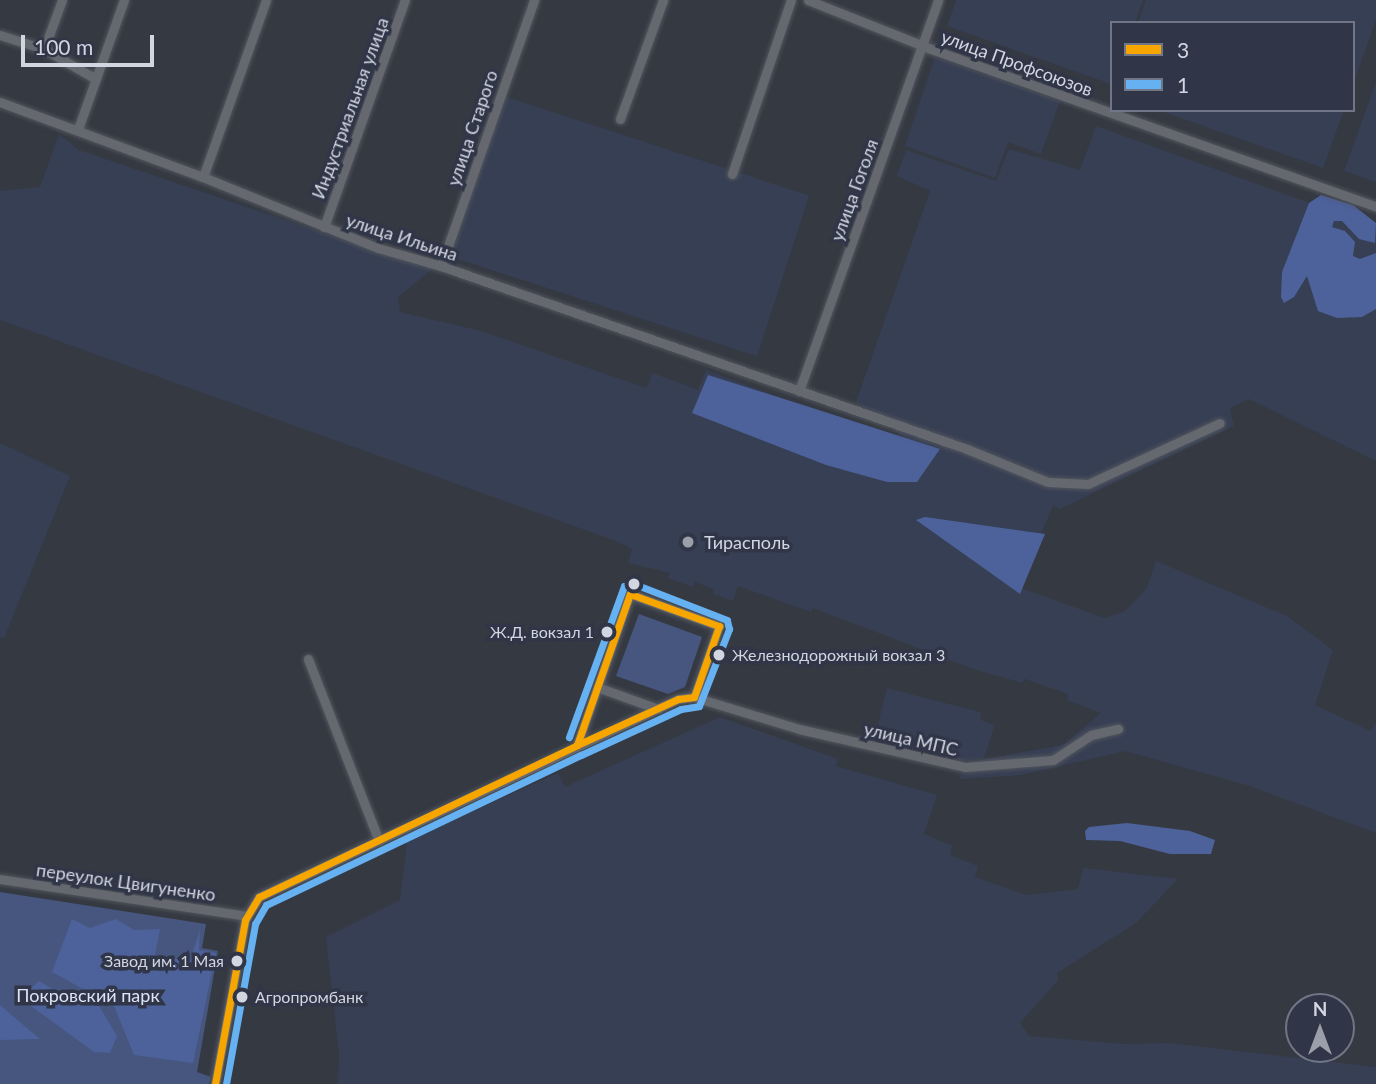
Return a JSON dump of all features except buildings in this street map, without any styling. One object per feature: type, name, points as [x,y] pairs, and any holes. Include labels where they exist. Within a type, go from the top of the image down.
[{"type":"street","points":[[44,50],[62,0]]},
{"type":"street","points":[[78,129],[124,0]]},
{"type":"street","points":[[203,177],[266,0]]},
{"type":"street","name":"Индустриальная улица","points":[[324,228],[405,0]]},
{"type":"street","name":"улица Старого","points":[[441,266],[534,0]]},
{"type":"street","points":[[620,119],[663,0]]},
{"type":"street","points":[[732,174],[791,0]]},
{"type":"street","name":"улица Профсоюзов","points":[[808,0],[1110,111]]},
{"type":"street","name":"улица Гоголя","points":[[799,391],[938,0]]},
{"type":"street","points":[[0,35],[44,50],[96,79]]},
{"type":"street","name":"улица Ильина","points":[[0,102],[203,177],[324,228],[799,391],[1048,482],[1072,486],[1088,484],[1220,423]]},
{"type":"street","name":"улица Профсоюзов","points":[[1111,112],[1376,207]]},
{"type":"street","points":[[215,1084],[247,916],[269,890],[379,841],[577,745],[658,709],[694,697],[719,626],[630,594],[577,745]]},
{"type":"street","points":[[307,659],[379,841]]},
{"type":"street","points":[[597,687],[658,709]]},
{"type":"street","name":"улица МПС","points":[[694,697],[799,729],[965,767],[1053,760],[1091,735],[1118,729]]},
{"type":"street","name":"переулок Цвигуненко","points":[[0,879],[247,916]]},
{"type":"shaded area","points":[[956,0],[1143,0],[1136,21],[1110,21],[1110,84],[947,26]]},
{"type":"shaded area","points":[[1146,0],[1376,0],[1376,20],[1355,78],[1355,21],[1139,21]]},
{"type":"shaded area","points":[[935,57],[1060,101],[1041,154],[1008,142],[995,178],[905,146]]},
{"type":"shaded area","points":[[1376,82],[1376,182],[1344,171]]},
{"type":"shaded area","points":[[503,96],[809,196],[757,356],[451,257]]},
{"type":"shaded area","points":[[1164,112],[1343,112],[1323,168]]},
{"type":"shaded area","points":[[1096,126],[1376,227],[1376,461],[1249,399],[1230,408],[1234,426],[1060,509],[1053,506],[1018,587],[1105,618],[1125,611],[1147,588],[1156,561],[1287,616],[1333,650],[1315,705],[1370,731],[1376,723],[1376,833],[1250,786],[1125,751],[1021,775],[959,779],[967,762],[1063,745],[1101,713],[1067,700],[1068,694],[1025,679],[1022,683],[973,669],[813,608],[811,612],[738,586],[733,601],[713,594],[714,589],[695,582],[693,587],[668,578],[670,573],[628,563],[632,549],[616,541],[0,320],[0,191],[40,187],[59,134],[79,150],[417,265],[420,262],[436,266],[398,297],[400,312],[481,331],[646,388],[653,373],[698,390],[706,370],[919,449],[856,402],[930,191],[897,176],[906,150],[996,181],[1009,149],[1080,170]]},
{"type":"shaded area","points":[[1321,195],[1353,205],[1376,223],[1375,243],[1359,239],[1342,221],[1334,221],[1332,227],[1345,231],[1355,242],[1353,256],[1360,259],[1376,253],[1376,309],[1362,317],[1337,318],[1318,311],[1307,276],[1294,297],[1284,303],[1281,297],[1282,272],[1309,203]]},
{"type":"shaded area","points":[[708,375],[940,449],[917,482],[887,482],[826,465],[692,413]]},
{"type":"shaded area","points":[[0,443],[70,476],[4,638],[0,637]]},
{"type":"shaded area","points":[[925,517],[1045,534],[1020,594],[916,520]]},
{"type":"shaded area","points":[[887,688],[980,712],[981,720],[995,725],[984,758],[965,761],[874,740]]},
{"type":"shaded area","points":[[720,717],[838,759],[836,766],[937,795],[924,834],[952,846],[950,855],[978,866],[975,877],[1027,895],[1078,889],[1083,868],[1178,879],[1136,923],[1057,973],[1058,980],[1020,1023],[1029,1036],[1124,1044],[1169,1043],[1285,1056],[1285,1063],[1342,1063],[1376,1067],[1376,1084],[338,1084],[339,1054],[326,937],[400,900],[407,841],[558,773],[565,787]]},
{"type":"shaded area","points":[[1127,823],[1190,831],[1215,840],[1211,854],[1170,854],[1120,841],[1086,840],[1085,831],[1089,827]]},
{"type":"shaded area","points":[[72,919],[90,928],[116,919],[134,930],[160,929],[155,955],[190,961],[200,930],[199,950],[216,953],[193,1063],[134,1055],[114,1006],[52,972]]},
{"type":"shaded area","points":[[39,981],[80,1005],[98,1004],[117,1036],[110,1053],[94,1052],[20,998]]},
{"type":"shaded area","points":[[0,1005],[40,1039],[0,1040]]},
{"type":"green space","points":[[639,614],[702,637],[685,687],[668,694],[616,676]]},
{"type":"green space","name":"Покровский парк","points":[[0,892],[206,924],[202,948],[218,951],[197,1072],[211,1077],[209,1084],[0,1084]]},
{"type":"transit line","name":"1","points":[[226,1084],[255,924],[266,905],[681,709],[699,706],[729,629],[727,620],[634,584],[624,586],[569,737]]},
{"type":"transit line","name":"3","points":[[630,594],[719,626],[694,697],[678,699],[577,745],[630,594]]},
{"type":"transit line","name":"3","points":[[215,1084],[245,920],[259,897],[577,745]]},
{"type":"place","name":"Тирасполь","points":[[688,542]]},
{"type":"place","name":"Ж.Д. вокзал 1","points":[[607,632]]},
{"type":"place","name":"Железнодорожный вокзал 3","points":[[719,655]]},
{"type":"place","name":"Завод им. 1 Мая","points":[[237,961]]},
{"type":"place","name":"Агропромбанк","points":[[242,997]]}]
